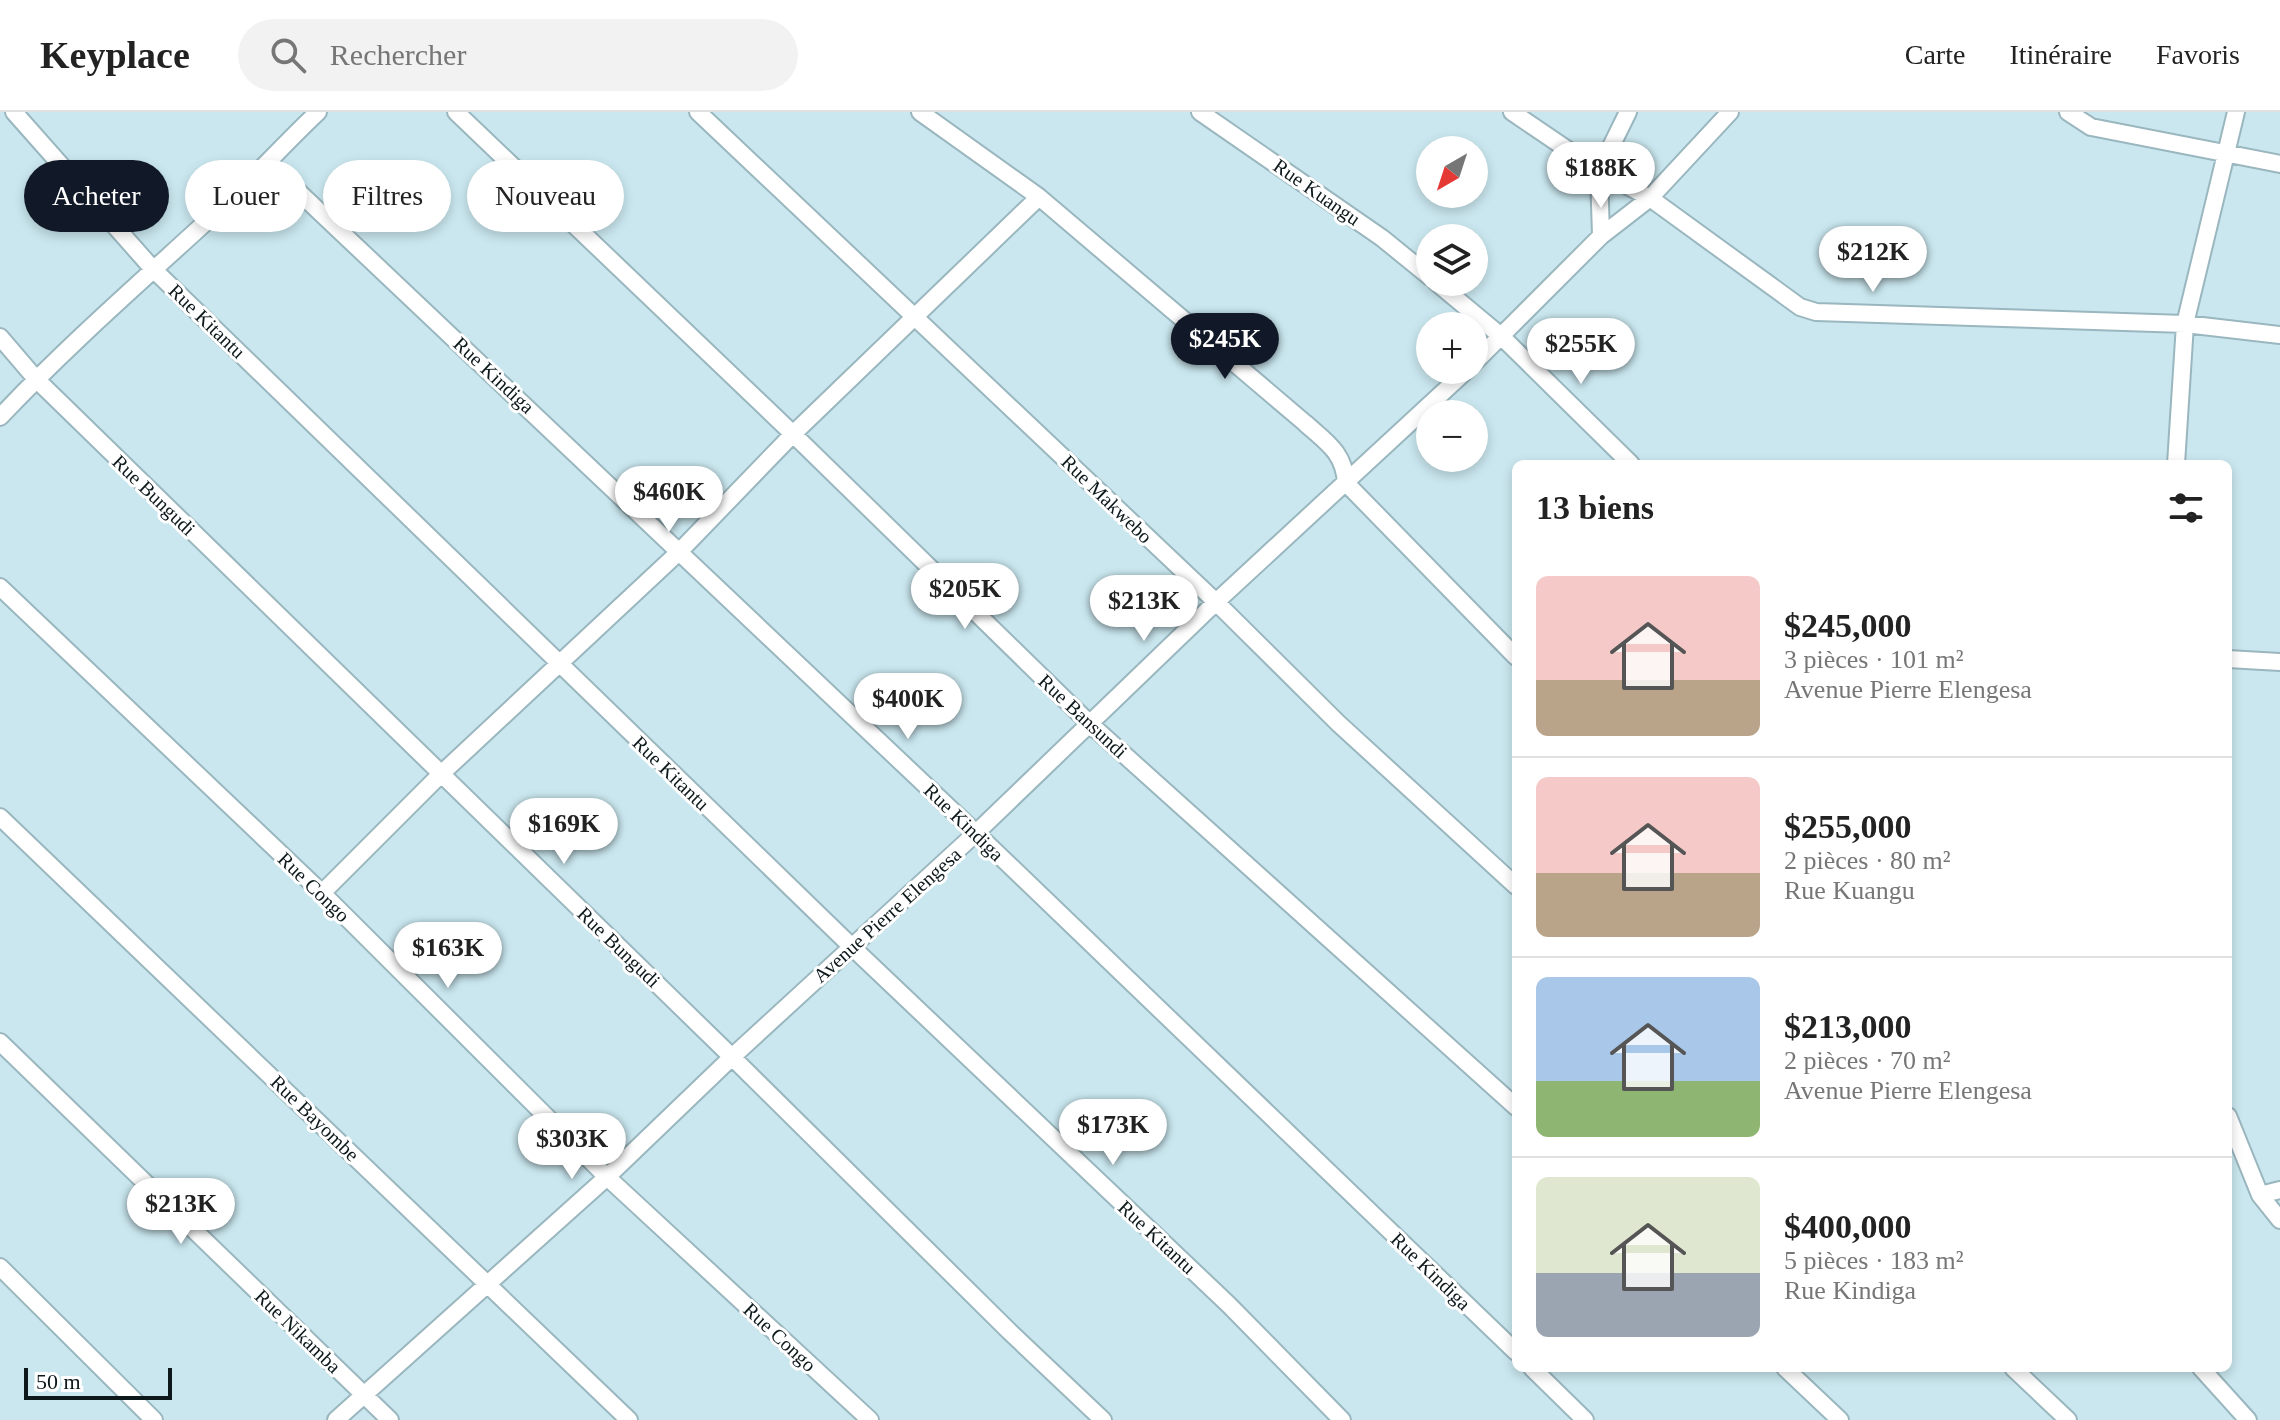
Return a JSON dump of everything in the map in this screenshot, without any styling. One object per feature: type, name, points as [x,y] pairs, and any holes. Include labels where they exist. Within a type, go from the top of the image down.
[{"type":"street","name":"Rue Kitantu","points":[[14,112],[152,268],[852,947],[1218,1294],[1342,1420]]},
{"type":"street","name":"Rue Bansundi","points":[[456,112],[1089,723],[1512,1103]]},
{"type":"street","name":"Rue Makwebo","points":[[698,112],[1216,602],[1338,723],[1512,882]]},
{"type":"street","points":[[920,112],[1039,197],[1332,447],[1345,465],[1346,483],[1512,653]]},
{"type":"street","name":"Rue Kuangu","points":[[1200,112],[1382,238],[1416,266]]},
{"type":"street","points":[[1512,112],[1599,171],[1650,198],[1800,307],[1816,312],[2185,324],[2280,335]]},
{"type":"street","points":[[1601,236],[1599,171],[1628,112]]},
{"type":"street","points":[[1488,350],[1601,236],[1650,198],[1730,112]]},
{"type":"street","points":[[2068,112],[2091,127],[2280,164]]},
{"type":"street","points":[[2176,460],[2185,324],[2236,112]]},
{"type":"street","points":[[271,160],[314,113]]},
{"type":"street","points":[[322,893],[441,774],[680,551],[793,434],[1039,197]]},
{"type":"street","name":"Rue Kindiga","points":[[307,200],[976,833],[1512,1348]]},
{"type":"street","points":[[0,417],[192,232]]},
{"type":"street","points":[[1453,296],[1502,337],[1627,460]]},
{"type":"street","name":"Rue Bungudi","points":[[0,337],[36,379],[1103,1420]]},
{"type":"street","name":"Avenue Pierre Elengesa","points":[[336,1420],[607,1177],[732,1057],[976,833],[1216,602],[1452,384]]},
{"type":"street","name":"Rue Congo","points":[[0,587],[322,893],[607,1177],[870,1420]]},
{"type":"street","points":[[2232,659],[2280,662]]},
{"type":"street","name":"Rue Bayombe","points":[[0,817],[629,1420]]},
{"type":"street","name":"Rue Nikamba","points":[[0,1042],[390,1420]]},
{"type":"street","points":[[2232,1126],[2260,1195],[2280,1220]]},
{"type":"street","points":[[2260,1195],[2280,1190]]},
{"type":"street","points":[[0,1267],[154,1420]]},
{"type":"street","points":[[1536,1372],[1585,1420]]},
{"type":"street","points":[[1789,1372],[1840,1420]]},
{"type":"street","points":[[2017,1372],[2068,1420]]},
{"type":"street","points":[[2205,1372],[2248,1420]]}]
